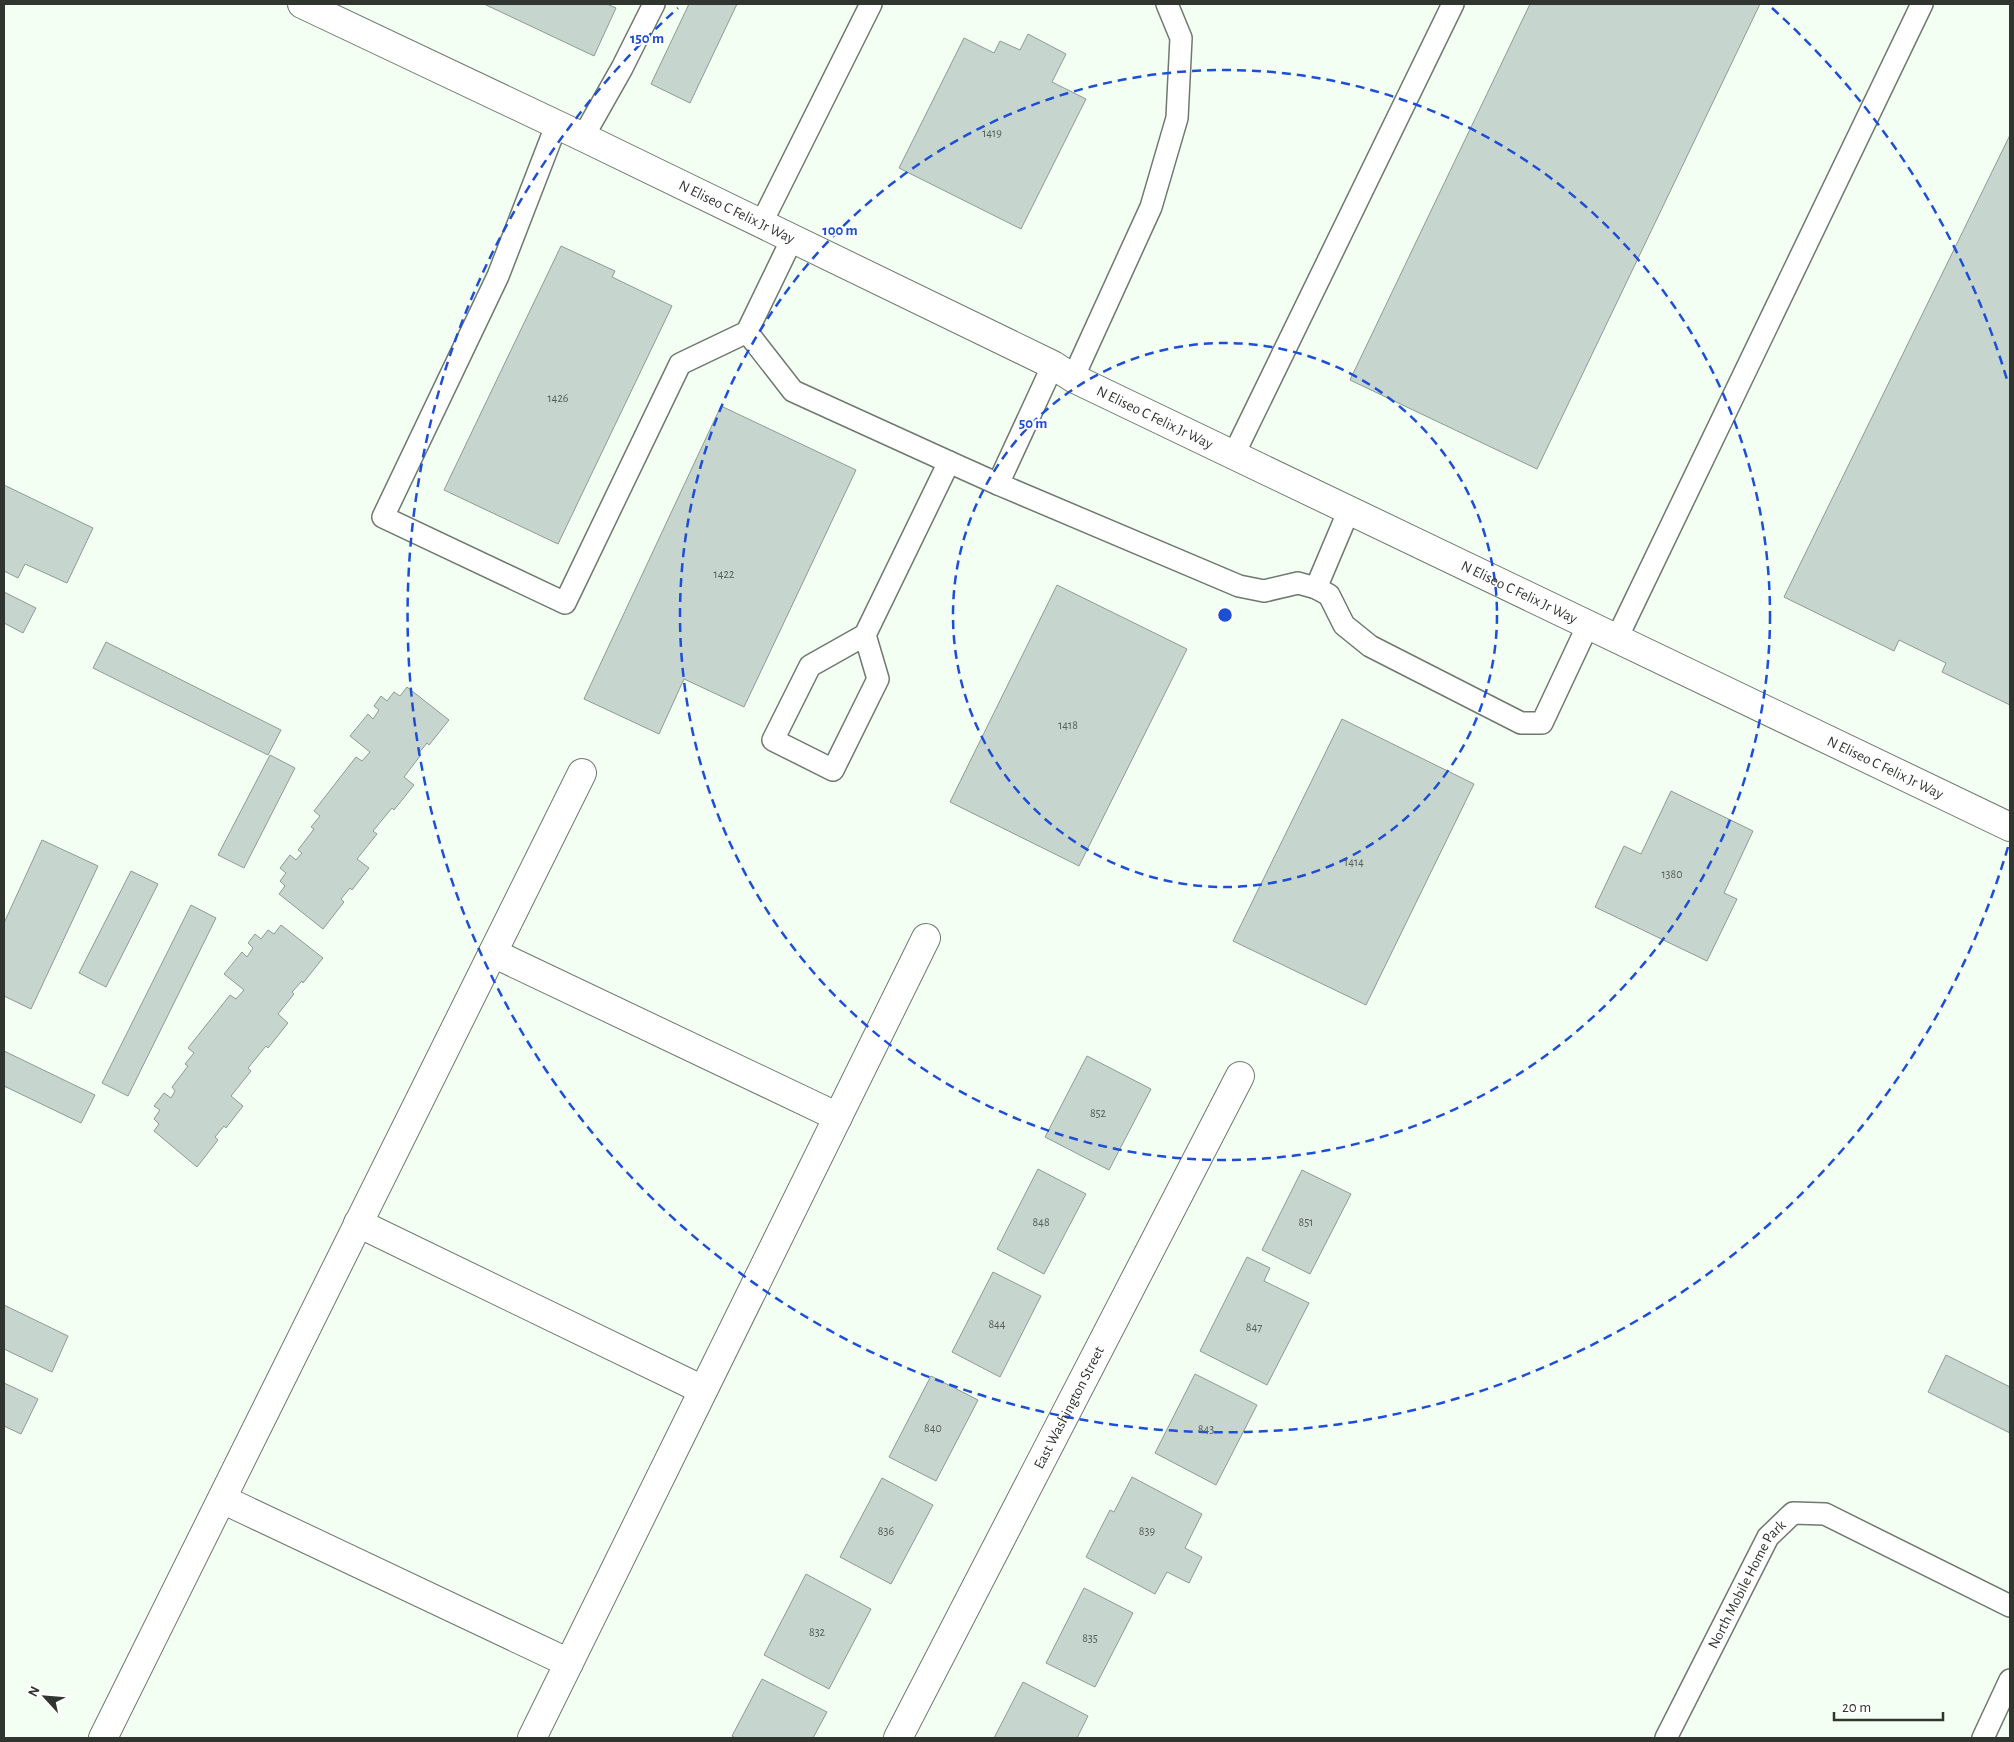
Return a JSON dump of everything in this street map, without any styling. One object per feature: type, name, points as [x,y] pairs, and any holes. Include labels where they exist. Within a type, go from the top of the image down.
[{"type":"street","name":"N Eliseo C Felix Jr Way","points":[[302,4],[556,126],[583,137],[1349,510],[2010,827]]},
{"type":"street","points":[[103,1738],[582,773]]},
{"type":"street","points":[[532,1738],[926,938]]},
{"type":"street","points":[[493,953],[838,1117]]},
{"type":"street","name":"East Washington Street","points":[[898,1738],[1240,1076]]},
{"type":"street","points":[[358,1223],[703,1390]]},
{"type":"street","points":[[222,1498],[569,1663]]},
{"type":"lane","points":[[583,137],[622,68],[654,4]]},
{"type":"lane","points":[[762,224],[871,4]]},
{"type":"lane","points":[[998,484],[1063,371],[1151,207],[1177,118],[1181,38],[1167,4]]},
{"type":"lane","points":[[1234,454],[1453,4]]},
{"type":"lane","points":[[1617,638],[1922,4]]},
{"type":"lane","points":[[556,126],[498,276],[383,517],[565,603],[680,364],[747,332],[792,239]]},
{"type":"lane","points":[[747,332],[793,391],[998,484],[1239,586],[1264,591],[1298,583],[1316,588],[1329,595],[1344,625],[1370,646],[1521,723],[1542,723],[1588,625]]},
{"type":"lane","points":[[865,636],[878,679],[834,770],[773,740],[810,666],[865,636],[949,462]]},
{"type":"lane","points":[[1316,588],[1349,510]]},
{"type":"lane","name":"North Mobile Home Park","points":[[1666,1738],[1768,1537],[1793,1513],[1825,1514],[2010,1606]]},
{"type":"lane","points":[[1983,1738],[2010,1680]]},
{"type":"building","points":[[484,4],[607,4],[616,8],[594,56]]},
{"type":"building","points":[[689,4],[737,4],[690,103],[651,84]]},
{"type":"building","points":[[1530,4],[1760,4],[1537,469],[1350,380]]},
{"type":"building","points":[[1028,34],[1066,54],[1052,82],[1086,99],[1021,229],[899,168],[964,38],[994,53],[1000,41],[1020,50]]},
{"type":"building","points":[[2010,135],[2010,705],[1942,672],[1946,663],[1899,640],[1894,651],[1784,597]]},
{"type":"building","points":[[561,246],[615,271],[612,277],[672,306],[558,544],[444,490]]},
{"type":"building","points":[[721,406],[856,470],[744,707],[684,679],[659,734],[584,699]]},
{"type":"building","points":[[4,485],[93,528],[67,583],[25,564],[18,578],[4,571]]},
{"type":"building","points":[[1057,585],[1187,649],[1079,866],[950,802]]},
{"type":"building","points":[[4,592],[36,608],[23,633],[4,623]]},
{"type":"building","points":[[106,642],[281,730],[268,755],[93,668]]},
{"type":"building","points":[[407,687],[449,720],[429,745],[427,743],[418,754],[420,756],[404,777],[414,785],[394,810],[392,808],[373,831],[377,834],[357,859],[369,868],[352,890],[350,888],[341,899],[344,902],[323,929],[279,894],[285,886],[280,881],[286,873],[280,868],[290,855],[296,860],[302,853],[298,850],[314,829],[311,827],[320,816],[314,811],[356,757],[362,761],[370,752],[350,736],[368,714],[373,719],[379,710],[374,706],[381,696],[387,701],[394,692],[400,696]]},
{"type":"building","points":[[1342,719],[1474,784],[1366,1005],[1233,941]]},
{"type":"building","points":[[270,755],[295,768],[244,868],[218,855]]},
{"type":"building","points":[[1671,791],[1753,831],[1724,893],[1737,899],[1707,961],[1595,907],[1624,846],[1641,854]]},
{"type":"building","points":[[42,840],[98,866],[31,1009],[4,996],[4,923]]},
{"type":"building","points":[[131,871],[158,884],[106,987],[79,973]]},
{"type":"building","points":[[191,905],[216,918],[128,1096],[102,1083]]},
{"type":"building","points":[[281,925],[323,958],[303,983],[302,981],[292,992],[294,994],[278,1014],[288,1023],[268,1048],[266,1046],[248,1068],[251,1071],[231,1096],[243,1106],[226,1128],[224,1126],[215,1137],[218,1140],[197,1167],[154,1131],[159,1124],[154,1119],[160,1110],[154,1106],[164,1093],[171,1098],[175,1091],[172,1087],[188,1066],[185,1064],[194,1053],[188,1048],[230,995],[236,999],[244,990],[224,974],[242,952],[247,957],[253,948],[248,943],[255,934],[261,939],[268,930],[274,934]]},
{"type":"building","points":[[4,1051],[95,1095],[81,1123],[4,1086]]},
{"type":"building","points":[[1087,1056],[1151,1089],[1109,1170],[1045,1137]]},
{"type":"building","points":[[1038,1169],[1086,1194],[1044,1274],[997,1249]]},
{"type":"building","points":[[1302,1170],[1351,1194],[1310,1274],[1262,1250]]},
{"type":"building","points":[[1247,1257],[1270,1268],[1264,1281],[1309,1303],[1267,1385],[1200,1351]]},
{"type":"building","points":[[993,1272],[1041,1296],[1000,1377],[952,1352]]},
{"type":"building","points":[[4,1305],[68,1336],[52,1372],[4,1349]]},
{"type":"building","points":[[1946,1355],[2010,1387],[2010,1433],[1928,1392]]},
{"type":"building","points":[[1195,1374],[1257,1405],[1216,1485],[1155,1453]]},
{"type":"building","points":[[931,1376],[978,1400],[936,1481],[889,1457]]},
{"type":"building","points":[[4,1383],[38,1399],[21,1434],[4,1426]]},
{"type":"building","points":[[1132,1477],[1202,1514],[1185,1548],[1202,1557],[1189,1583],[1167,1572],[1155,1594],[1086,1557],[1110,1510],[1114,1512]]},
{"type":"building","points":[[882,1478],[933,1505],[891,1584],[840,1557]]},
{"type":"building","points":[[806,1574],[871,1609],[829,1689],[764,1655]]},
{"type":"building","points":[[1084,1588],[1133,1613],[1095,1687],[1046,1663]]},
{"type":"building","points":[[762,1679],[827,1712],[813,1738],[736,1738],[732,1736]]},
{"type":"building","points":[[1023,1682],[1088,1716],[1077,1738],[994,1738]]}]
